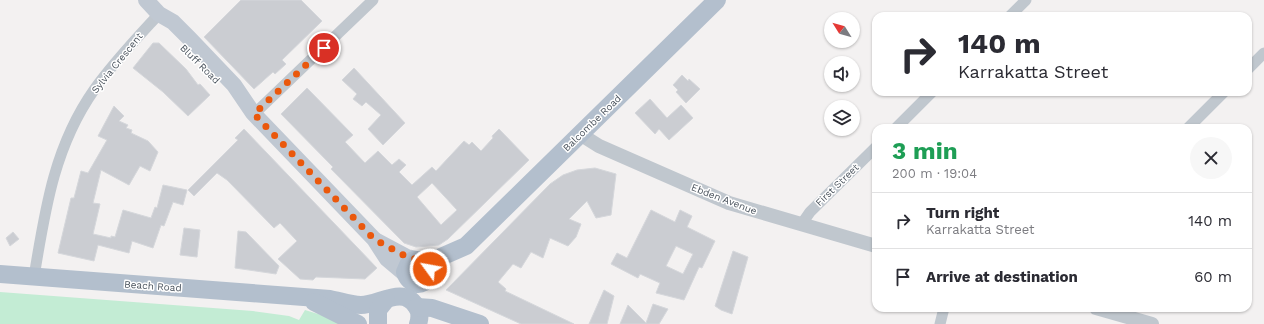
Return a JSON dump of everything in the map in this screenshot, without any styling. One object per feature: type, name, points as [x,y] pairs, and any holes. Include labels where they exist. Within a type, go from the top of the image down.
[{"type":"main road","name":"Bluff Road","points":[[146,0],[159,14],[173,22],[234,85],[251,111],[374,239],[387,259],[406,276]]},
{"type":"main road","name":"Balcombe Road","points":[[406,276],[410,282],[416,284],[422,283],[444,270],[457,260],[466,246],[717,0]]},
{"type":"main road","name":"Bluff Road","points":[[374,239],[397,253],[409,258],[420,260]]},
{"type":"main road","name":"Balcombe Road","points":[[420,260],[437,259],[466,246]]},
{"type":"main road","points":[[378,324],[378,310],[387,299],[392,283],[399,278],[406,276],[408,265],[420,260],[430,269],[428,279],[429,288],[427,296],[417,312]]},
{"type":"main road","name":"Beach Road","points":[[0,274],[330,299],[362,305],[395,296],[405,297],[417,312],[432,308],[480,324]]},
{"type":"main road","name":"Beach Road","points":[[306,298],[358,324]]},
{"type":"street","points":[[251,111],[373,0]]},
{"type":"street","points":[[1014,12],[1026,0]]},
{"type":"street","name":"Sylvia Crescent","points":[[34,277],[49,189],[73,127],[100,82],[159,14]]},
{"type":"street","points":[[1252,65],[1264,53]]},
{"type":"street","points":[[900,124],[928,96]]},
{"type":"street","points":[[1192,124],[1220,96]]},
{"type":"street","name":"Ebden Avenue","points":[[580,134],[599,146],[723,201],[872,245]]},
{"type":"street","name":"First Street","points":[[801,225],[810,212],[872,151]]},
{"type":"street","points":[[940,324],[943,312]]},
{"type":"street","points":[[1110,312],[1152,324]]},
{"type":"green space","points":[[0,292],[253,311],[289,316],[299,320],[305,310],[328,317],[342,324],[0,324]]},
{"type":"building","points":[[241,0],[301,0],[322,21],[282,60],[286,64],[275,74],[273,72],[254,89],[204,37]]},
{"type":"building","points":[[153,43],[159,43],[186,69],[198,85],[200,84],[210,95],[188,116],[163,92],[133,68]]},
{"type":"building","points":[[354,68],[405,123],[383,145],[368,129],[381,115],[366,102],[362,106],[353,99],[357,94],[342,80]]},
{"type":"building","points":[[682,75],[700,89],[686,103],[676,92],[678,90],[673,85]]},
{"type":"building","points":[[307,88],[353,135],[345,142],[365,163],[378,151],[392,165],[399,159],[406,165],[399,172],[412,185],[432,167],[436,171],[464,141],[469,145],[472,142],[481,151],[499,129],[529,160],[448,239],[439,245],[416,247],[404,243],[331,169],[333,167],[281,114]],"holes":[[[432,183],[457,210],[441,225],[417,197]]]},
{"type":"building","points":[[650,99],[667,118],[681,105],[693,118],[669,140],[659,129],[655,134],[635,113]]},
{"type":"building","points":[[114,106],[124,116],[119,121],[128,125],[126,128],[132,130],[131,133],[148,141],[158,152],[150,171],[140,166],[129,185],[101,170],[93,203],[100,204],[93,234],[111,238],[111,236],[115,237],[123,210],[151,218],[155,207],[157,208],[163,185],[187,190],[183,205],[173,202],[164,226],[161,225],[153,248],[132,241],[129,253],[98,245],[94,261],[58,253],[71,198],[74,198],[81,171],[88,173],[107,140],[98,136]]},
{"type":"building","points":[[244,129],[377,268],[365,279],[316,277],[313,280],[300,279],[278,259],[297,241],[280,223],[274,228],[227,180],[217,173],[194,196],[188,190],[238,140],[235,138]]},
{"type":"building","points":[[595,168],[616,174],[611,215],[596,218],[587,201],[569,219],[581,224],[576,237],[568,246],[550,238],[543,258],[531,252],[521,268],[513,264],[498,282],[506,289],[505,291],[574,324],[521,324],[446,290],[550,184],[563,175],[577,170]]},
{"type":"building","points":[[651,210],[675,222],[680,210],[692,216],[687,227],[715,241],[702,268],[699,267],[684,300],[656,293],[660,283],[640,274],[638,278],[611,264],[617,253],[627,258]],"holes":[[[676,246],[693,254],[683,274],[666,266]]]},
{"type":"building","points":[[184,228],[200,230],[197,257],[180,255]]},
{"type":"building","points":[[238,231],[246,232],[279,266],[276,274],[235,268]]},
{"type":"building","points":[[13,232],[19,239],[10,246],[6,238]]},
{"type":"building","points":[[733,251],[748,257],[732,314],[715,306]]},
{"type":"building","points":[[604,290],[614,296],[607,324],[589,324]]},
{"type":"building","points":[[653,304],[668,309],[659,324],[620,324],[628,305],[646,323]]},
{"type":"route","points":[[324,48],[254,114],[374,239],[397,253],[409,258],[423,260],[427,263],[430,269]]}]
